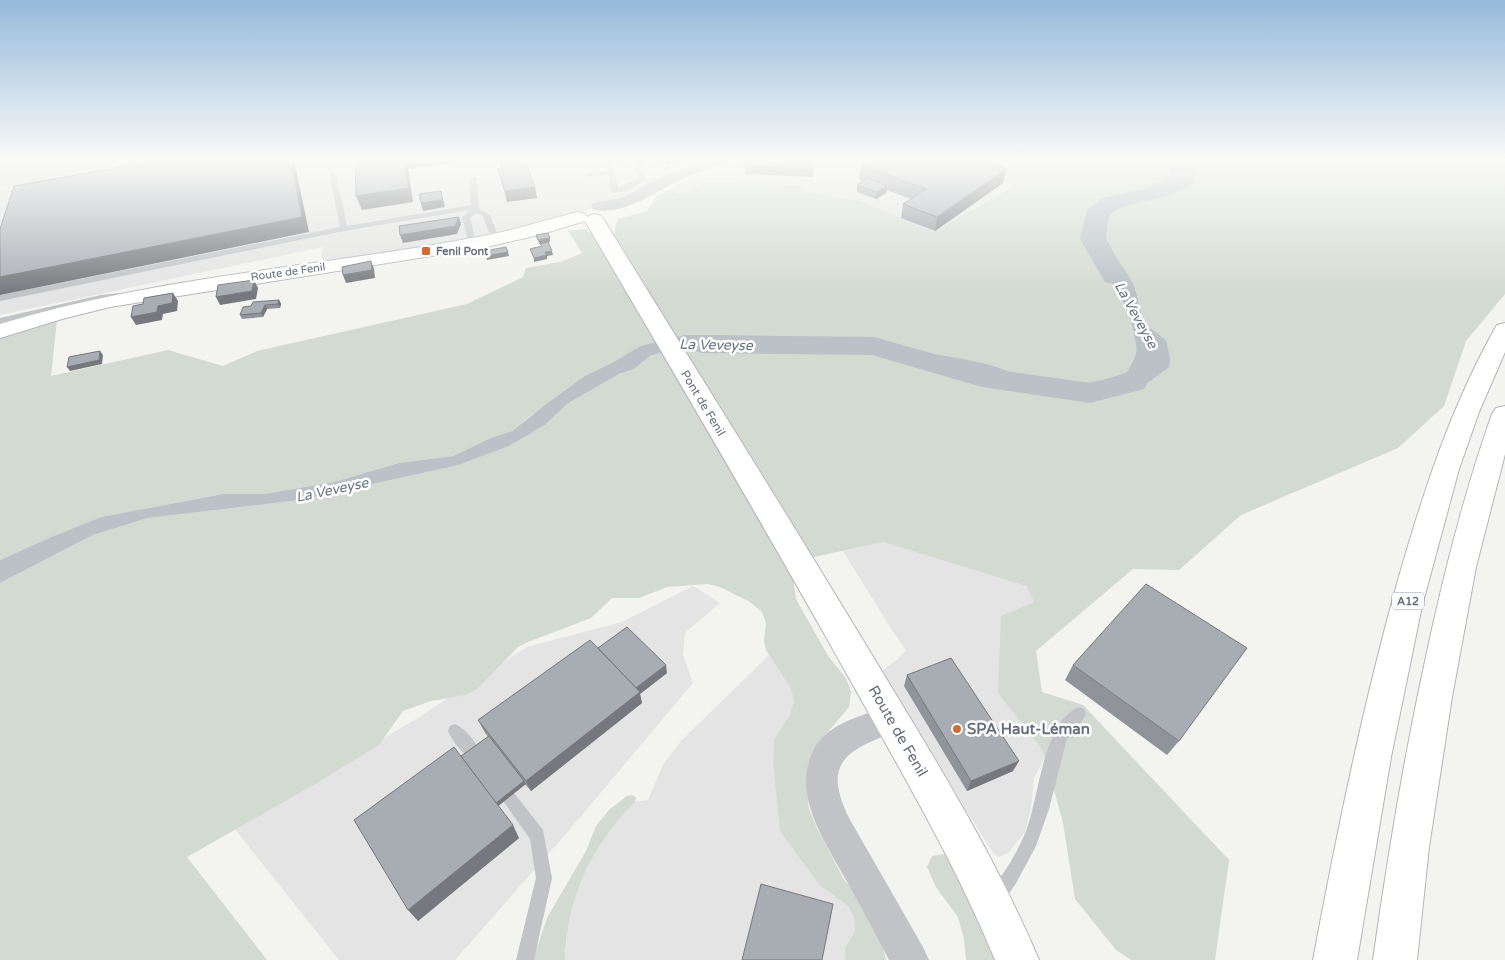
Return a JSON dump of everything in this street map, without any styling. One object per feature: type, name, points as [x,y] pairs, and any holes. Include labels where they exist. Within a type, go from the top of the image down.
[{"type":"main road","name":"Route de Fenil","points":[[0,331],[55,314],[166,291],[472,243],[595,219]]},
{"type":"main road","name":"Pont de Fenil","points":[[595,219],[767,508]]},
{"type":"main road","name":"A12","points":[[1335,960],[1369,768],[1410,589],[1449,460],[1486,365],[1505,330]]},
{"type":"main road","points":[[1395,960],[1418,794],[1450,618],[1483,484],[1505,414]]},
{"type":"main road","name":"Route de Fenil","points":[[767,508],[954,830],[992,902],[1017,960]]},
{"type":"street","name":"Route de Fenil","points":[[595,219],[627,205]]},
{"type":"street","points":[[891,719],[849,736],[833,748],[826,760],[822,775],[822,790],[828,811],[910,960]]},
{"type":"lane","points":[[339,205],[344,229]]},
{"type":"lane","points":[[472,243],[466,217],[475,208],[475,205]]},
{"type":"lane","points":[[0,298],[344,229],[475,208],[486,215],[495,239]]},
{"type":"lane","points":[[0,321],[101,298],[166,291]]},
{"type":"lane","points":[[992,902],[1017,869],[1030,843],[1064,729],[1079,714]]},
{"type":"lane","points":[[455,731],[474,752]]},
{"type":"lane","points":[[509,798],[537,836],[544,878],[525,960]]},
{"type":"shaded area","points":[[0,205],[604,205],[522,230],[321,262],[323,247],[0,315]]},
{"type":"shaded area","points":[[651,205],[869,205],[934,232],[981,205],[1097,205],[1085,225],[1099,262],[1129,315],[1134,328],[1137,353],[1127,372],[1104,381],[1075,385],[1027,378],[984,364],[932,371],[1090,393],[1117,394],[1166,340],[1144,323],[1135,288],[1113,254],[1093,239],[1098,214],[1114,205],[1505,205],[1505,294],[1466,341],[1444,406],[1398,448],[1241,515],[1179,570],[1133,569],[1036,651],[1042,692],[1083,705],[1229,860],[1215,960],[1131,960],[1116,950],[1075,899],[1063,823],[1045,757],[1039,745],[998,693],[1001,616],[1034,602],[1026,586],[883,542],[810,558],[797,571],[794,584],[796,599],[828,656],[846,678],[851,692],[849,707],[817,745],[807,787],[809,809],[844,880],[864,902],[876,922],[886,960],[845,960],[845,948],[855,931],[854,917],[848,906],[820,886],[780,831],[773,761],[774,739],[789,716],[794,702],[791,689],[766,650],[764,641],[766,623],[762,612],[750,602],[720,587],[708,584],[667,587],[639,598],[612,598],[591,618],[518,647],[477,689],[465,695],[431,701],[403,711],[379,745],[310,787],[187,857],[267,960],[0,960],[0,583],[93,535],[148,518],[300,500],[459,465],[509,446],[545,425],[567,404],[619,374],[634,369],[650,356],[689,344],[726,350],[750,347],[751,340],[725,335],[684,335],[640,346],[530,416],[512,431],[493,437],[453,456],[399,463],[334,482],[264,494],[223,494],[101,517],[0,560],[0,338],[57,320],[51,376],[168,350],[223,366],[257,351],[467,304],[523,277],[526,268],[560,262],[582,253],[568,231],[586,229],[597,239],[614,233],[618,219],[647,211]]},
{"type":"shaded area","points":[[869,205],[980,205],[934,232]]},
{"type":"shaded area","points":[[883,542],[1026,586],[1034,602],[1039,745],[1045,757],[1034,778],[1031,808],[1025,832],[1008,853],[999,857],[993,853],[902,708],[883,670],[898,659],[906,650],[843,551]]},
{"type":"shaded area","points":[[693,586],[720,603],[685,633],[683,655],[693,683],[571,828],[455,960],[339,960],[234,828],[416,719],[527,647],[622,622]]},
{"type":"shaded area","points":[[769,655],[791,689],[794,702],[789,716],[774,739],[780,831],[820,886],[848,906],[854,917],[855,931],[845,948],[845,960],[565,960],[568,926],[577,890],[590,858],[606,832],[635,802],[648,800],[663,765],[681,741]]},
{"type":"shaded area","points":[[633,795],[636,798],[635,802],[606,836],[584,874],[576,894],[571,915],[565,960],[533,960],[547,918],[586,851],[596,826],[609,810],[627,796]]},
{"type":"shaded area","points":[[945,854],[954,860],[977,906],[994,960],[966,960],[964,939],[958,917],[936,887],[927,867],[932,856]]},
{"type":"water","points":[[1094,205],[1114,205],[1098,214],[1093,238],[1113,254],[1127,273],[1135,288],[1144,323],[1166,340],[1170,358],[1169,367],[1149,382],[1117,394],[1090,393],[932,371],[895,359],[880,350],[883,346],[957,358],[988,364],[1026,377],[1065,384],[1102,380],[1127,372],[1136,352],[1131,322],[1125,306],[1098,260],[1091,244],[1087,228],[1087,210]]},
{"type":"water","points":[[684,335],[725,335],[751,340],[751,347],[726,350],[689,344],[650,356],[634,369],[619,374],[567,404],[545,425],[509,446],[459,465],[300,500],[148,518],[93,535],[0,583],[0,560],[101,517],[223,494],[264,494],[334,482],[399,463],[453,456],[493,437],[512,431],[585,376],[614,362],[640,346]]},
{"type":"building","points":[[8,205],[300,205],[302,217],[0,277],[0,229]]},
{"type":"building","points":[[905,205],[955,205],[937,217]]},
{"type":"building","points":[[459,217],[455,226],[400,235],[399,226]]},
{"type":"building","points":[[548,233],[550,238],[538,240],[536,235]]},
{"type":"building","points":[[548,242],[552,251],[545,252],[547,255],[534,258],[530,249],[542,246],[540,244]]},
{"type":"building","points":[[506,247],[508,252],[486,256],[484,251]]},
{"type":"building","points":[[371,261],[372,270],[343,275],[342,267]]},
{"type":"building","points":[[254,280],[252,291],[216,297],[218,285]]},
{"type":"building","points":[[173,293],[172,303],[158,306],[157,312],[131,317],[133,306],[143,304],[144,298]]},
{"type":"building","points":[[279,300],[278,304],[265,305],[261,313],[240,315],[243,307],[251,306],[253,302]]},
{"type":"building","points":[[100,351],[99,360],[67,367],[69,357]]},
{"type":"building","points":[[1146,584],[1247,648],[1179,741],[1073,665]]},
{"type":"building","points":[[627,627],[666,665],[636,688],[598,648]]},
{"type":"building","points":[[590,640],[640,692],[526,781],[478,720]]},
{"type":"building","name":"SPA Haut-Léman","points":[[951,658],[1019,761],[971,781],[907,675]]},
{"type":"building","points":[[489,736],[524,781],[496,803],[461,756]]},
{"type":"building","points":[[454,747],[513,825],[408,910],[354,820]]},
{"type":"building","points":[[761,884],[833,904],[822,960],[742,960]]},
{"type":"waterway","name":"La Veveyse","points":[[1108,205],[1098,214],[1093,239],[1114,276]]},
{"type":"waterway","name":"La Veveyse","points":[[702,344],[874,346],[982,377],[1090,393],[1133,382]]},
{"type":"place","name":"Fenil Pont","points":[[426,251]]},
{"type":"place","name":"SPA Haut-Léman","points":[[957,729]]}]
